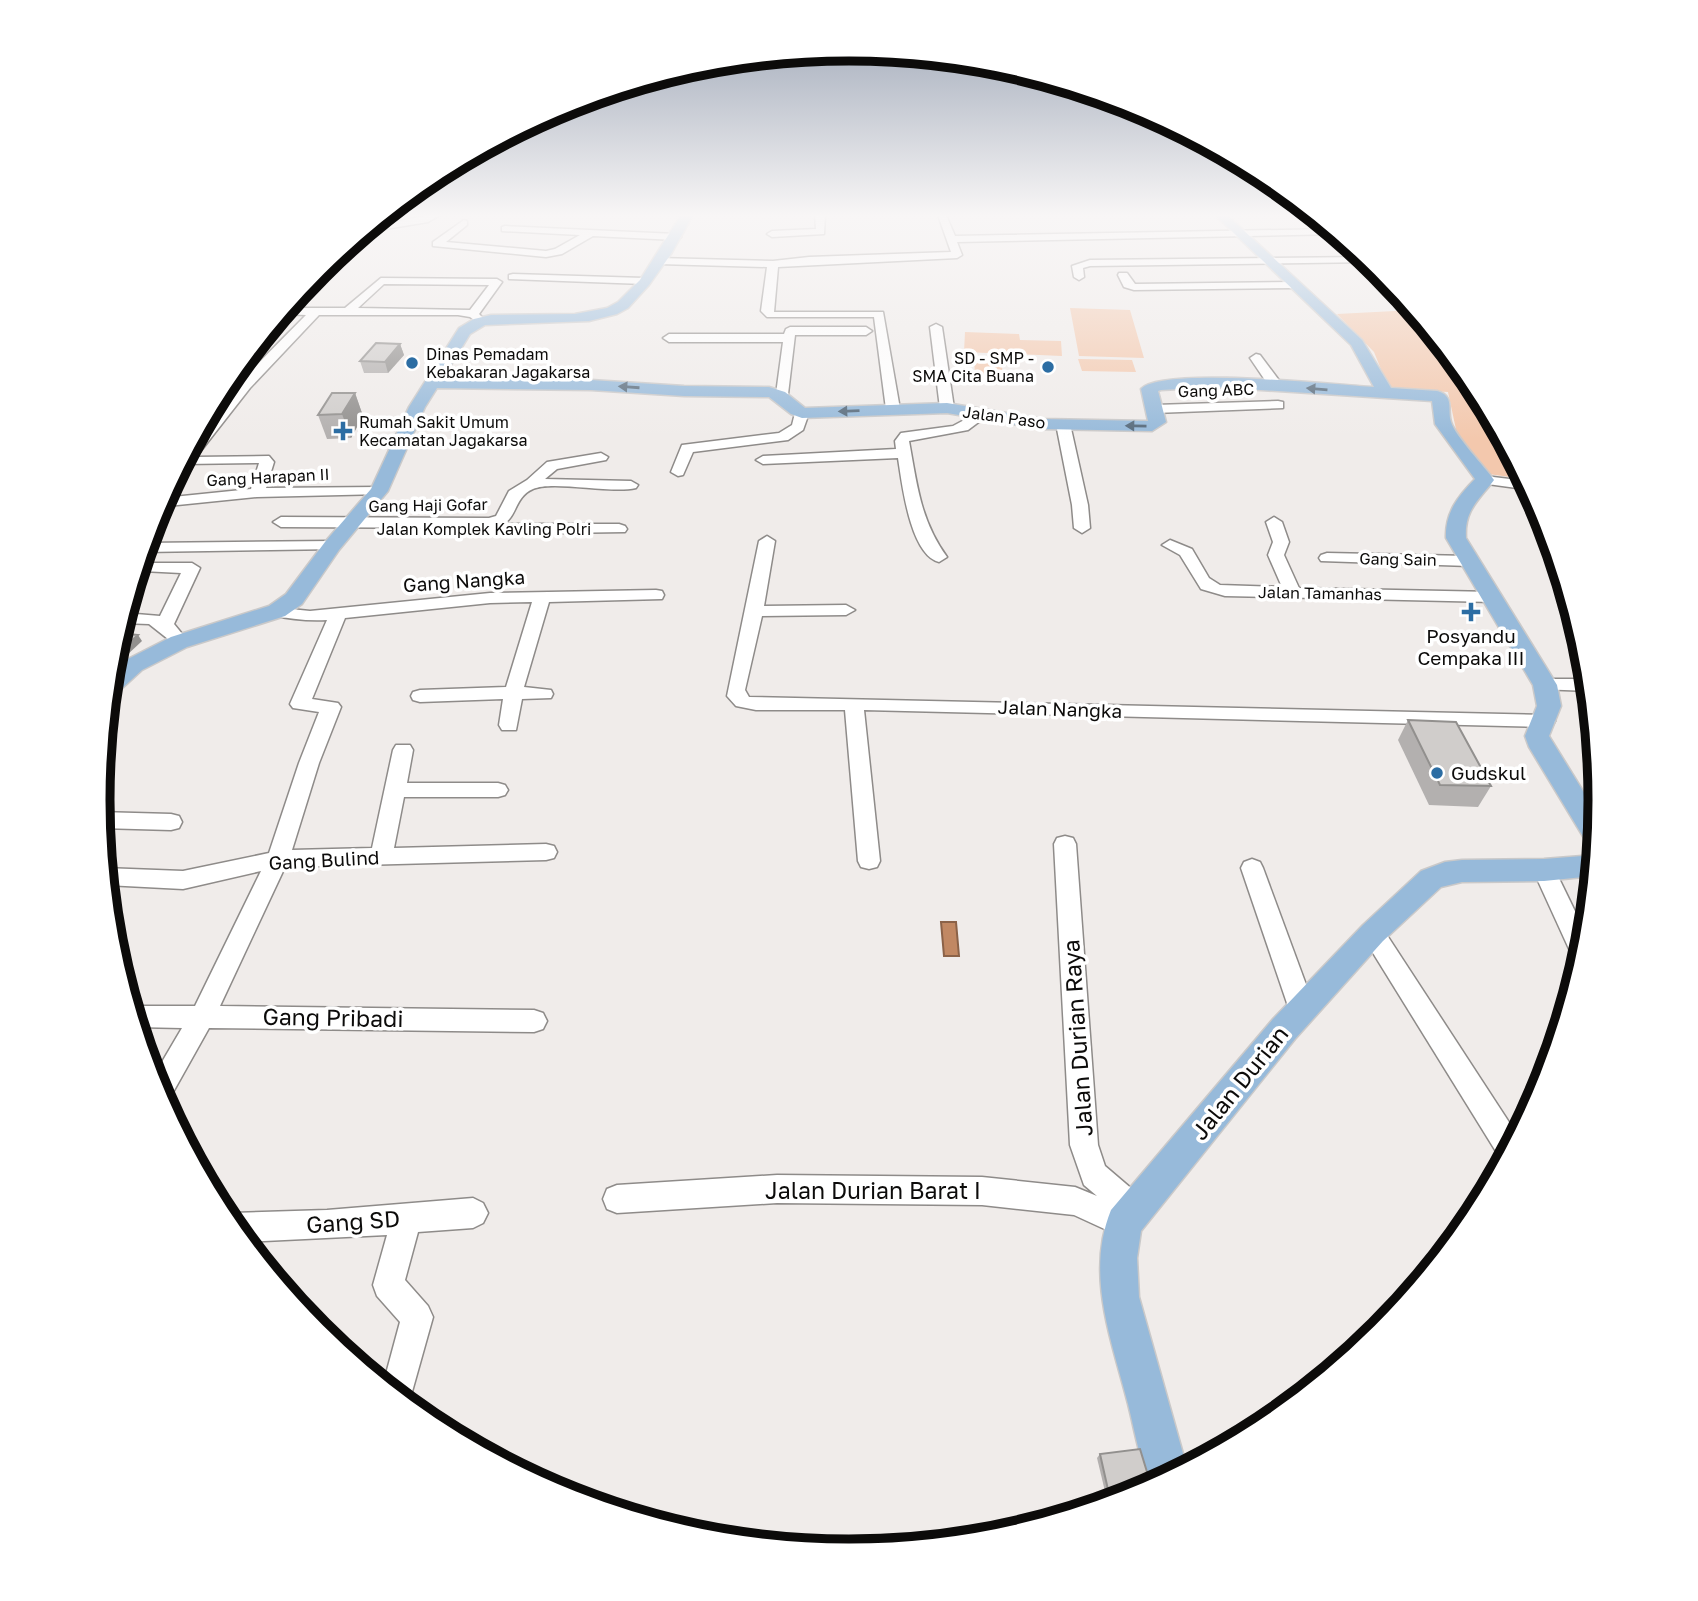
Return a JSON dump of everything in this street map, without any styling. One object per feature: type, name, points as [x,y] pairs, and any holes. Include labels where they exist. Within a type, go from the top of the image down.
[{"type":"main road","points":[[121,677],[134,665],[179,642],[277,611],[294,599],[332,546],[379,491],[431,383],[464,331],[477,318],[601,314],[625,303],[636,290]]},
{"type":"main road","points":[[1300,290],[1357,342],[1385,391]]},
{"type":"main road","name":"Jalan Paso","points":[[802,413],[947,408],[1019,422],[1152,426],[1158,422],[1149,389],[1153,386],[1215,382],[1432,394],[1441,398],[1443,424],[1485,480]]},
{"type":"main road","points":[[431,383],[591,385],[782,394],[794,409],[802,413]]},
{"type":"main road","points":[[1485,480],[1468,495],[1454,526],[1456,538],[1551,697],[1550,712],[1537,736],[1541,747],[1588,821]]},
{"type":"main road","name":"Jalan Durian","points":[[1165,1469],[1120,1297],[1118,1258],[1130,1217],[1302,1009],[1373,933],[1432,880],[1446,873],[1585,866]]},
{"type":"street","points":[[348,311],[371,290]]},
{"type":"street","points":[[295,311],[458,312],[477,318],[493,290]]},
{"type":"street","points":[[770,290],[767,311],[771,315],[878,314],[893,409]]},
{"type":"street","points":[[209,431],[245,385],[317,311]]},
{"type":"street","points":[[936,327],[947,408]]},
{"type":"street","points":[[782,394],[790,331],[866,331]]},
{"type":"street","points":[[668,338],[787,338]]},
{"type":"street","points":[[1256,358],[1276,386]]},
{"type":"street","points":[[238,385],[245,385]]},
{"type":"street","name":"Gang ABC","points":[[1155,409],[1278,405]]},
{"type":"street","points":[[678,472],[687,448],[783,437],[798,427],[802,413]]},
{"type":"street","points":[[939,557],[931,551],[913,505],[902,441],[906,436],[920,431],[962,429],[981,415]]},
{"type":"street","points":[[1063,425],[1080,505],[1082,528]]},
{"type":"street","points":[[763,460],[905,453]]},
{"type":"street","name":"Gang Haji Gofar","points":[[352,525],[491,523],[502,519],[514,494],[532,484],[552,465],[601,457]]},
{"type":"street","points":[[193,461],[264,459],[268,462],[257,493]]},
{"type":"street","points":[[1485,480],[1517,484]]},
{"type":"street","points":[[532,484],[631,485]]},
{"type":"street","name":"Gang Harapan II","points":[[173,502],[257,493],[379,491]]},
{"type":"street","points":[[281,522],[352,525]]},
{"type":"street","points":[[1274,522],[1281,542],[1276,555],[1292,591]]},
{"type":"street","name":"Jalan Komplek Kavling Polri","points":[[352,525],[619,529]]},
{"type":"street","name":"Jalan Nangka","points":[[767,541],[736,696],[743,702],[1545,721]]},
{"type":"street","name":"Jalan Tamanhas","points":[[1170,545],[1185,551],[1200,581],[1209,588],[1225,591],[1493,597]]},
{"type":"street","points":[[155,548],[332,546]]},
{"type":"street","name":"Gang Sain","points":[[1327,558],[1469,561]]},
{"type":"street","points":[[148,568],[192,568],[165,625]]},
{"type":"street","name":"Gang Nangka","points":[[277,611],[310,616],[490,598],[656,594]]},
{"type":"street","points":[[509,725],[513,694],[542,597]]},
{"type":"street","points":[[754,611],[846,610]]},
{"type":"street","points":[[165,1081],[203,1015],[278,859],[309,762],[331,706],[300,704],[338,613]]},
{"type":"street","points":[[133,618],[155,619],[165,625],[179,642]]},
{"type":"street","points":[[1545,685],[1579,685]]},
{"type":"street","points":[[420,696],[482,692],[544,694]]},
{"type":"street","points":[[854,704],[869,861]]},
{"type":"street","points":[[381,856],[403,750]]},
{"type":"street","points":[[394,790],[498,790]]},
{"type":"street","points":[[110,820],[171,822]]},
{"type":"street","name":"Jalan Durian Raya","points":[[1065,844],[1084,1145],[1094,1175],[1130,1217]]},
{"type":"street","name":"Gang Bulind","points":[[114,876],[183,880],[278,859],[546,852]]},
{"type":"street","points":[[1252,868],[1302,1009]]},
{"type":"street","points":[[1544,870],[1575,937]]},
{"type":"street","points":[[1373,933],[1504,1141]]},
{"type":"street","name":"Gang Pribadi","points":[[142,1016],[534,1021]]},
{"type":"street","name":"Jalan Durian Barat I","points":[[617,1199],[777,1189],[982,1191],[1075,1201],[1130,1217]]},
{"type":"street","name":"Gang SD","points":[[246,1228],[327,1225],[473,1213]]},
{"type":"street","points":[[399,1387],[417,1317],[388,1285],[407,1218]]},
{"type":"shaded area","points":[[1070,308],[1130,310],[1144,358],[1079,356]]},
{"type":"shaded area","points":[[1403,311],[1464,390],[1514,477],[1488,474],[1457,434],[1448,392],[1389,389],[1374,352],[1337,314]]},
{"type":"shaded area","points":[[965,332],[1019,334],[1020,340],[1061,341],[1062,356],[964,352]]},
{"type":"shaded area","points":[[974,356],[1001,357],[1003,376],[975,375]]},
{"type":"shaded area","points":[[1078,359],[1132,360],[1136,372],[1082,371]]},
{"type":"shaded area","points":[[941,922],[956,922],[959,956],[944,956]]},
{"type":"building","points":[[376,343],[400,344],[385,362],[360,361]]},
{"type":"building","points":[[332,393],[355,393],[342,414],[318,415]]},
{"type":"building","points":[[129,634],[138,635],[127,645]]},
{"type":"building","points":[[1408,720],[1456,722],[1491,786],[1440,785]]},
{"type":"building","points":[[1140,1449],[1148,1476],[1109,1492],[1100,1454]]},
{"type":"place","name":"Dinas Pemadam Kebakaran Jagakarsa","points":[[412,363]]},
{"type":"place","name":"SD - SMP - SMA Cita Buana","points":[[1048,367]]},
{"type":"place","name":"Rumah Sakit Umum Kecamatan Jagakarsa","points":[[343,431]]},
{"type":"place","name":"Posyandu Cempaka III","points":[[1471,612]]},
{"type":"place","name":"Gudskul","points":[[1437,773]]}]
